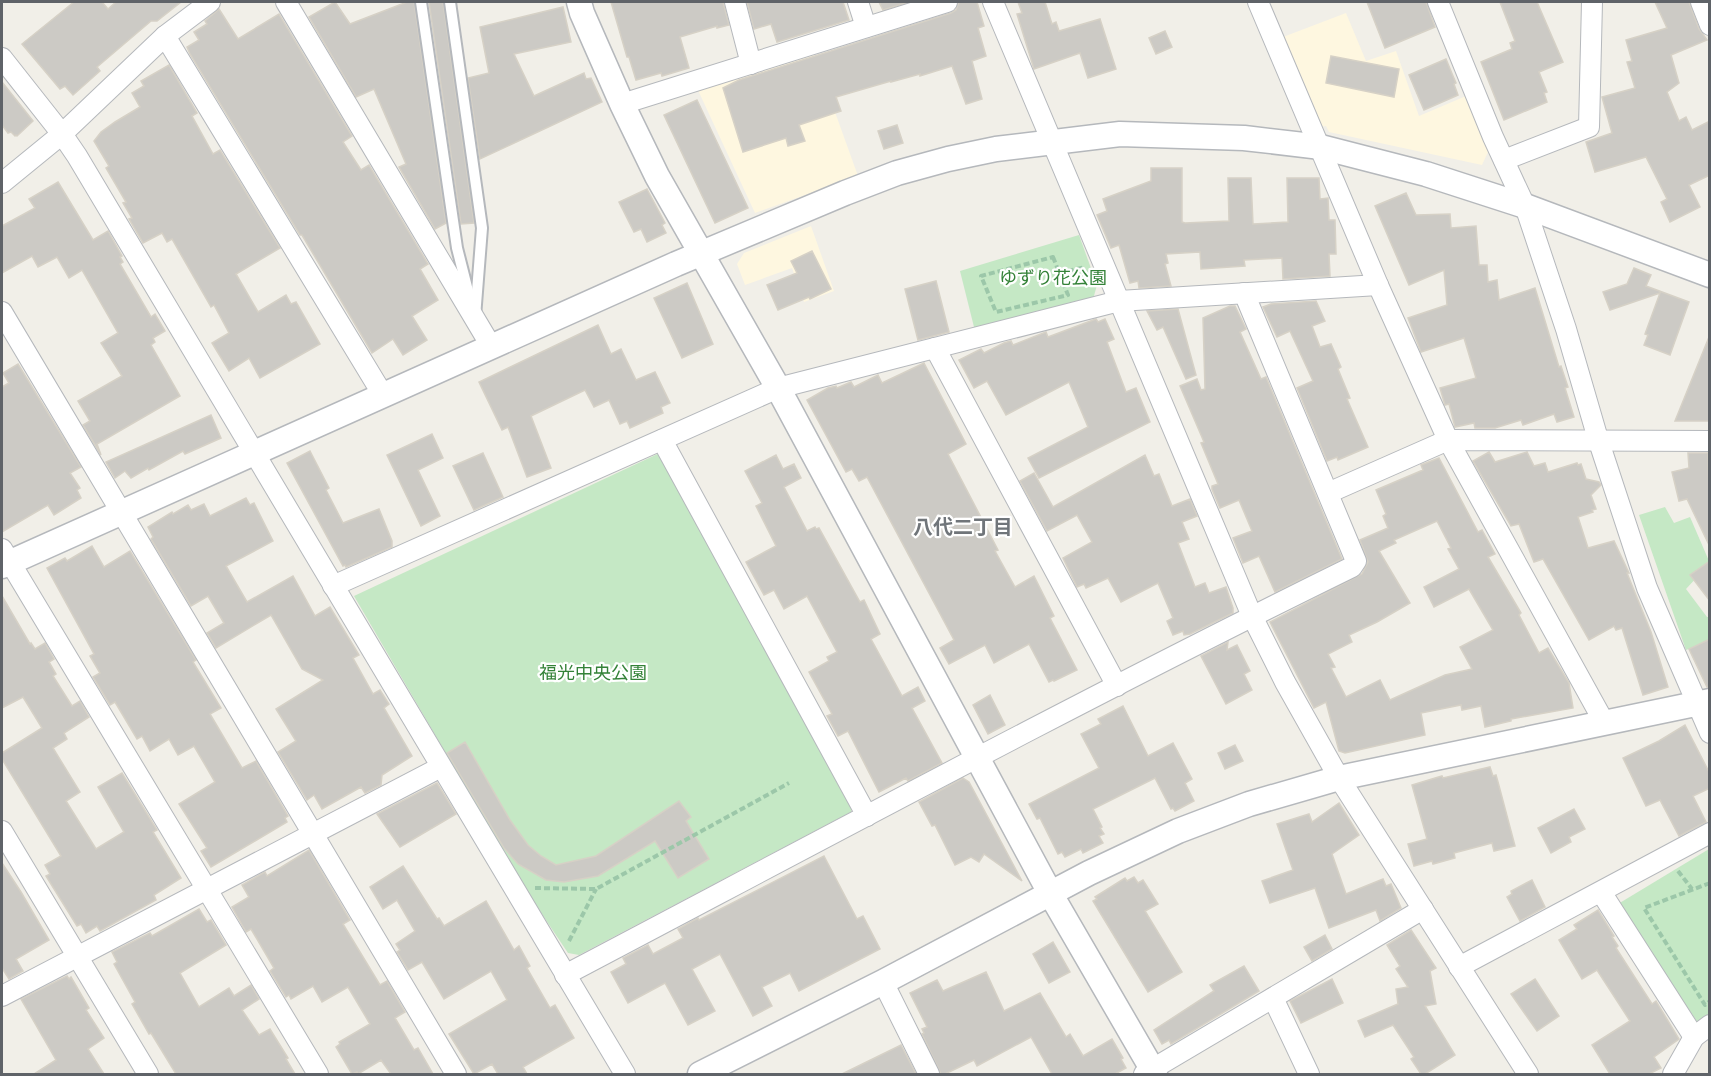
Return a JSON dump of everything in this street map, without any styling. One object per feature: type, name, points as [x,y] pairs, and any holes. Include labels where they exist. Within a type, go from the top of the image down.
[{"type":"street","points":[[286,2],[491,346]]},
{"type":"street","points":[[579,2],[622,104],[657,176],[777,388],[976,759],[1151,1073],[1424,909]]},
{"type":"street","points":[[735,2],[751,64]]},
{"type":"street","points":[[858,2],[866,27]]},
{"type":"street","points":[[622,104],[947,2]]},
{"type":"street","points":[[993,2],[1252,616],[1285,682],[1339,778],[1528,1074]]},
{"type":"street","points":[[1258,2],[1378,285],[1448,440],[1604,722]]},
{"type":"street","points":[[1438,2],[1525,206],[1647,588],[1703,702],[1710,733]]},
{"type":"street","points":[[1504,160],[1589,127],[1592,2]]},
{"type":"street","points":[[1701,2],[1710,25]]},
{"type":"street","points":[[2,183],[62,134],[202,4]]},
{"type":"street","points":[[165,36],[383,394]]},
{"type":"street","points":[[2,58],[77,156],[625,1074]]},
{"type":"street","points":[[318,1074],[208,888],[4,559],[121,512],[491,346],[845,193],[897,173],[948,159],[1053,141],[1120,134],[1183,135],[1244,138],[1321,147],[1426,174],[1525,206],[1710,275]]},
{"type":"street","points":[[333,586],[777,388],[1119,301],[1378,285]]},
{"type":"street","points":[[562,969],[867,816],[1252,616],[1352,567],[1356,561],[1244,293]]},
{"type":"street","points":[[2,312],[456,1074]]},
{"type":"street","points":[[935,348],[1117,686]]},
{"type":"street","points":[[1328,493],[1448,440],[1710,441]]},
{"type":"street","points":[[662,441],[867,816]]},
{"type":"street","points":[[700,1074],[883,982],[1050,893],[1178,831],[1249,804],[1339,778],[1703,702]]},
{"type":"street","points":[[2,996],[441,766]]},
{"type":"street","points":[[2,831],[148,1074]]},
{"type":"street","points":[[1459,967],[1710,833]]},
{"type":"street","points":[[1601,892],[1694,1037]]},
{"type":"street","points":[[883,982],[929,1074]]},
{"type":"street","points":[[1273,998],[1309,1074]]},
{"type":"street","points":[[1673,1074],[1694,1037],[1710,1024]]},
{"type":"lane","points":[[421,2],[457,248],[475,319]]},
{"type":"lane","points":[[450,2],[482,228],[475,319]]},
{"type":"path","points":[[1053,257],[1068,295],[996,312],[981,276],[1053,257]]},
{"type":"path","points":[[514,888],[596,889],[789,783]]},
{"type":"path","points":[[1710,883],[1644,908],[1705,1005],[1710,1001]]},
{"type":"path","points":[[562,969],[596,889]]},
{"type":"shaded area","points":[[1346,13],[1366,61],[1396,51],[1419,116],[1466,96],[1488,152],[1482,165],[1329,132],[1326,126],[1320,127],[1283,37]]},
{"type":"shaded area","points":[[813,51],[858,176],[755,213],[697,88]]},
{"type":"shaded area","points":[[811,226],[834,291],[804,302],[792,268],[745,285],[737,264],[744,253]]},
{"type":"green space","name":"ゆずり花公園","points":[[1079,235],[1097,285],[1092,303],[975,331],[960,271]]},
{"type":"green space","name":"福光中央公園","points":[[664,451],[853,803],[851,812],[579,955],[568,953],[525,889],[354,596]]},
{"type":"green space","points":[[1665,507],[1674,523],[1690,517],[1709,561],[1709,564],[1686,589],[1709,617],[1709,641],[1686,650],[1639,515]]},
{"type":"green space","points":[[1709,849],[1709,1015],[1698,1023],[1618,904]]},
{"type":"building","points":[[74,2],[102,2],[108,9],[116,2],[181,2],[157,21],[151,21],[97,67],[100,71],[73,95],[65,86],[60,89],[22,44]]},
{"type":"building","points":[[335,2],[350,24],[407,2],[414,2],[446,223],[435,229],[399,167],[406,164],[374,89],[356,97],[309,17]]},
{"type":"building","points":[[429,2],[443,2],[474,223],[461,224]]},
{"type":"building","points":[[611,2],[723,2],[729,25],[717,28],[717,26],[680,37],[689,68],[662,76],[661,73],[636,80]]},
{"type":"building","points":[[747,2],[843,2],[849,20],[777,42],[771,24],[754,29]]},
{"type":"building","points":[[879,2],[909,2],[883,10]]},
{"type":"building","points":[[959,2],[977,2],[984,26],[978,28],[986,56],[972,61],[982,99],[966,104],[952,66],[836,97],[841,111],[799,125],[805,141],[788,146],[786,138],[743,152],[723,88],[739,80],[951,13],[956,10]]},
{"type":"building","points":[[1018,2],[1045,2],[1052,24],[1056,22],[1059,31],[1100,19],[1116,69],[1088,78],[1080,53],[1034,69],[1017,14],[1022,13]]},
{"type":"building","points":[[1367,2],[1426,2],[1435,27],[1385,48]]},
{"type":"building","points":[[1500,2],[1537,2],[1563,62],[1539,72],[1547,92],[1544,93],[1547,102],[1504,120],[1481,62],[1512,49],[1510,43],[1515,41]]},
{"type":"building","points":[[1655,2],[1689,2],[1699,29],[1707,40],[1671,55],[1679,83],[1667,92],[1679,121],[1686,117],[1692,130],[1710,121],[1710,175],[1689,185],[1700,207],[1670,222],[1661,202],[1667,199],[1646,157],[1595,172],[1586,142],[1612,133],[1602,97],[1635,88],[1627,62],[1632,61],[1626,40],[1667,28]]},
{"type":"building","points":[[563,7],[571,42],[514,54],[534,96],[584,73],[586,79],[591,78],[602,102],[480,159],[468,78],[489,73],[480,27]]},
{"type":"building","points":[[219,9],[238,39],[279,14],[352,136],[343,142],[361,170],[369,165],[428,264],[420,269],[438,300],[412,316],[427,340],[403,355],[393,339],[372,353],[190,54],[187,47],[199,40],[194,32],[207,24],[205,21]]},
{"type":"building","points":[[1165,31],[1172,47],[1156,54],[1149,38]]},
{"type":"building","points":[[1331,56],[1399,69],[1394,97],[1326,83]]},
{"type":"building","points":[[1446,59],[1456,83],[1454,84],[1458,95],[1424,110],[1409,75]]},
{"type":"building","points":[[169,65],[197,113],[192,116],[213,154],[220,150],[280,248],[236,274],[258,312],[286,295],[291,304],[296,302],[320,344],[260,378],[249,358],[229,371],[212,343],[229,333],[214,305],[211,307],[172,239],[167,242],[162,233],[143,243],[129,219],[132,218],[123,203],[126,202],[106,168],[109,166],[94,141],[101,132],[140,107],[132,93],[144,86],[141,81]]},
{"type":"building","points":[[2,82],[33,121],[17,136],[11,132],[8,133],[2,125]]},
{"type":"building","points":[[697,100],[748,208],[715,223],[664,115]]},
{"type":"building","points":[[897,125],[903,143],[884,149],[878,131]]},
{"type":"building","points":[[1151,168],[1182,168],[1182,222],[1185,223],[1229,221],[1228,178],[1251,178],[1253,224],[1288,222],[1287,178],[1319,178],[1320,199],[1328,198],[1329,220],[1335,220],[1336,254],[1329,254],[1330,276],[1283,279],[1282,258],[1244,260],[1245,266],[1201,269],[1200,252],[1166,254],[1168,263],[1165,264],[1171,286],[1139,288],[1138,281],[1130,283],[1119,245],[1111,248],[1097,215],[1107,211],[1103,199],[1151,181]]},
{"type":"building","points":[[58,182],[93,240],[108,231],[122,256],[120,257],[123,262],[120,264],[151,317],[155,314],[165,331],[153,338],[155,342],[151,345],[180,396],[97,444],[101,455],[83,425],[90,421],[78,401],[122,376],[101,343],[118,333],[82,270],[69,278],[57,257],[38,267],[32,256],[2,273],[2,226],[35,208],[29,199]]},
{"type":"building","points":[[647,189],[665,223],[662,225],[666,233],[647,242],[641,229],[634,232],[619,202]]},
{"type":"building","points":[[1406,193],[1416,215],[1450,214],[1451,228],[1476,226],[1479,265],[1487,265],[1488,282],[1497,280],[1499,300],[1535,288],[1559,367],[1561,366],[1568,387],[1565,388],[1574,417],[1557,422],[1554,414],[1523,425],[1521,420],[1495,428],[1475,428],[1474,423],[1455,427],[1449,404],[1445,405],[1440,388],[1476,378],[1464,338],[1421,352],[1408,318],[1447,305],[1444,270],[1409,285],[1375,206]]},
{"type":"building","points":[[812,251],[831,289],[778,310],[767,285],[797,273],[791,261]]},
{"type":"building","points":[[1634,268],[1651,275],[1646,286],[1689,302],[1670,355],[1644,345],[1648,335],[1645,334],[1660,293],[1610,310],[1603,292],[1627,284]]},
{"type":"building","points":[[936,281],[949,332],[918,340],[905,289]]},
{"type":"building","points":[[687,283],[713,344],[682,358],[654,298]]},
{"type":"building","points":[[1316,301],[1325,321],[1312,326],[1320,347],[1331,344],[1341,367],[1338,369],[1350,398],[1347,399],[1368,447],[1338,460],[1337,457],[1327,461],[1297,388],[1313,381],[1290,331],[1277,337],[1263,307],[1271,304]]},
{"type":"building","points":[[1235,306],[1246,329],[1240,332],[1261,379],[1266,377],[1342,559],[1275,592],[1259,556],[1243,563],[1233,538],[1252,531],[1239,500],[1220,508],[1219,506],[1212,489],[1212,486],[1218,484],[1201,443],[1204,442],[1180,386],[1197,379],[1201,390],[1205,389],[1203,318]]},
{"type":"building","points":[[1178,309],[1196,375],[1186,379],[1163,327],[1157,330],[1147,311]]},
{"type":"building","points":[[1096,319],[1098,322],[1105,319],[1114,339],[1107,342],[1126,392],[1136,388],[1150,422],[1039,478],[1028,458],[1088,427],[1069,382],[1006,415],[987,381],[974,388],[959,360],[981,349],[984,353],[1004,343],[1011,341],[1013,345],[1046,332],[1048,337]]},
{"type":"building","points":[[598,325],[611,354],[621,349],[636,380],[655,372],[670,403],[661,407],[663,413],[630,428],[627,421],[620,424],[609,400],[594,407],[585,390],[531,416],[551,468],[527,477],[508,427],[502,430],[479,382]]},
{"type":"building","points":[[1709,337],[1710,421],[1675,421]]},
{"type":"building","points":[[924,363],[966,444],[948,454],[998,550],[995,551],[1015,587],[1034,576],[1054,616],[1050,618],[1077,670],[1054,681],[1049,682],[1029,644],[994,663],[985,645],[949,664],[940,648],[954,640],[867,477],[859,481],[852,469],[846,472],[807,400],[828,388],[836,386],[837,388],[851,382],[854,387],[878,375],[882,383]]},
{"type":"building","points":[[18,364],[81,467],[70,473],[80,488],[77,490],[81,498],[54,515],[48,505],[2,532],[2,387],[9,383],[3,373]]},
{"type":"building","points":[[211,415],[221,438],[185,454],[183,451],[131,478],[125,471],[115,478],[106,462]]},
{"type":"building","points":[[432,434],[443,458],[418,470],[440,516],[421,526],[387,455]]},
{"type":"building","points":[[310,451],[329,488],[326,490],[343,523],[379,509],[392,541],[392,547],[346,567],[343,566],[287,463]]},
{"type":"building","points":[[1489,452],[1495,462],[1527,452],[1534,466],[1545,463],[1548,472],[1577,463],[1581,464],[1586,479],[1599,482],[1601,485],[1591,495],[1596,509],[1578,517],[1588,548],[1614,541],[1629,573],[1627,573],[1651,632],[1668,687],[1643,695],[1622,628],[1616,630],[1614,626],[1589,640],[1543,559],[1534,562],[1519,524],[1511,526],[1473,461]]},
{"type":"building","points":[[483,453],[503,497],[474,510],[453,466]]},
{"type":"building","points":[[1688,453],[1708,453],[1710,547],[1687,499],[1679,501],[1672,472],[1689,468]]},
{"type":"building","points":[[776,455],[783,469],[794,464],[801,478],[784,487],[807,531],[815,527],[819,528],[860,602],[864,600],[880,634],[871,639],[902,696],[918,687],[925,701],[912,708],[942,763],[908,781],[906,778],[879,792],[848,731],[838,736],[827,716],[832,714],[809,672],[829,661],[827,657],[837,652],[807,596],[784,609],[774,590],[764,595],[746,562],[776,546],[756,506],[762,503],[745,471]]},
{"type":"building","points":[[1145,455],[1154,476],[1159,474],[1172,506],[1190,499],[1197,516],[1182,522],[1189,539],[1178,543],[1195,587],[1205,583],[1209,593],[1226,587],[1233,608],[1233,613],[1190,634],[1184,635],[1183,631],[1173,635],[1167,621],[1173,618],[1158,583],[1121,602],[1108,578],[1086,588],[1084,584],[1077,587],[1063,558],[1092,542],[1077,515],[1047,531],[1020,481],[1034,473],[1053,507]]},
{"type":"building","points":[[1439,458],[1478,532],[1482,530],[1495,554],[1488,557],[1521,613],[1519,615],[1539,653],[1548,648],[1569,683],[1573,708],[1511,719],[1511,721],[1485,727],[1481,706],[1462,710],[1461,705],[1421,713],[1425,735],[1345,753],[1339,751],[1326,702],[1314,708],[1270,622],[1362,574],[1368,562],[1360,540],[1388,528],[1383,516],[1386,514],[1376,490],[1423,470],[1421,465]],"holes":[[[1437,521],[1451,548],[1448,549],[1459,569],[1424,587],[1434,607],[1469,589],[1493,630],[1460,647],[1472,669],[1445,675],[1390,700],[1380,680],[1346,697],[1331,668],[1335,667],[1328,654],[1352,642],[1349,635],[1410,603],[1379,551],[1396,543],[1394,540]]]},
{"type":"building","points":[[246,498],[250,505],[254,503],[273,541],[226,566],[247,602],[293,576],[315,616],[330,607],[359,655],[353,658],[373,694],[380,690],[389,704],[384,708],[412,756],[382,775],[381,785],[365,793],[361,787],[322,809],[314,795],[307,800],[278,752],[296,741],[276,709],[323,680],[302,669],[271,615],[216,648],[207,633],[224,623],[208,596],[191,606],[151,539],[153,537],[148,527],[188,505],[191,510],[204,504],[210,516]]},
{"type":"building","points":[[92,546],[104,567],[130,551],[196,660],[193,662],[221,708],[210,714],[242,768],[256,761],[288,816],[285,818],[287,822],[211,867],[201,851],[207,848],[179,804],[215,782],[194,746],[178,755],[169,739],[150,751],[142,736],[137,739],[115,702],[110,705],[93,677],[100,673],[90,656],[94,654],[47,568],[65,558],[67,561]]},
{"type":"building","points":[[1710,561],[1710,601],[1690,575]]},
{"type":"building","points":[[2,596],[30,644],[35,649],[45,643],[54,659],[49,662],[56,674],[53,676],[72,706],[80,701],[89,717],[64,733],[67,739],[53,748],[80,792],[66,801],[96,849],[124,832],[98,787],[122,773],[157,830],[153,832],[181,878],[154,895],[156,900],[100,931],[97,926],[86,933],[81,924],[77,926],[46,876],[50,874],[45,865],[61,856],[2,759],[2,753],[42,728],[23,697],[2,708]]},
{"type":"building","points":[[1710,639],[1710,687],[1707,687],[1689,649]]},
{"type":"building","points":[[1228,642],[1227,650],[1237,645],[1250,671],[1244,674],[1252,690],[1226,704],[1201,656]]},
{"type":"building","points":[[990,695],[1005,725],[988,734],[973,705]]},
{"type":"building","points":[[1123,706],[1148,756],[1173,743],[1192,779],[1185,783],[1194,801],[1175,811],[1171,809],[1155,778],[1093,809],[1102,827],[1100,828],[1104,834],[1099,836],[1103,843],[1083,853],[1081,849],[1065,857],[1062,852],[1058,854],[1040,818],[1037,819],[1029,804],[1099,768],[1081,734],[1101,724],[1098,719]]},
{"type":"building","points":[[1685,725],[1710,774],[1710,788],[1693,796],[1706,822],[1679,836],[1660,800],[1646,806],[1623,758],[1659,741]]},
{"type":"building","points":[[465,742],[510,820],[528,845],[556,865],[596,856],[679,801],[691,817],[686,821],[709,859],[678,878],[655,841],[598,876],[564,882],[546,880],[518,864],[504,848],[447,753]]},
{"type":"building","points":[[1235,745],[1243,761],[1225,769],[1218,753]]},
{"type":"building","points":[[1490,767],[1493,776],[1496,775],[1515,846],[1494,851],[1492,843],[1454,853],[1455,858],[1414,866],[1408,844],[1427,839],[1412,785],[1442,776],[1443,778]]},
{"type":"building","points":[[963,778],[969,782],[1022,881],[984,854],[979,862],[971,857],[955,865],[935,825],[932,826],[919,802]]},
{"type":"building","points":[[437,783],[456,814],[400,847],[377,814]]},
{"type":"building","points":[[1339,803],[1359,835],[1332,854],[1346,894],[1383,879],[1386,886],[1391,884],[1401,908],[1380,921],[1376,910],[1329,928],[1315,888],[1270,903],[1262,881],[1293,870],[1277,824],[1309,814],[1312,822]]},
{"type":"building","points":[[1574,809],[1585,829],[1569,837],[1571,842],[1551,853],[1538,828]]},
{"type":"building","points":[[309,850],[350,920],[343,924],[380,985],[387,981],[405,1012],[395,1018],[414,1050],[418,1048],[433,1074],[391,1074],[381,1060],[358,1074],[357,1072],[352,1074],[336,1047],[340,1044],[339,1042],[370,1024],[348,987],[322,1002],[313,986],[291,999],[289,995],[286,997],[270,971],[274,968],[251,929],[246,932],[232,907],[249,897],[242,885],[265,872],[267,876]]},
{"type":"building","points":[[824,856],[857,919],[863,916],[880,949],[799,991],[790,973],[762,987],[772,1006],[753,1016],[720,954],[692,969],[715,1011],[688,1025],[665,983],[628,1003],[611,972],[626,964],[623,958],[648,945],[653,954],[683,938],[678,929]]},
{"type":"building","points":[[2,863],[49,940],[16,959],[23,971],[9,979],[2,968]]},
{"type":"building","points":[[403,866],[437,919],[439,918],[444,926],[486,901],[514,950],[519,946],[530,966],[527,968],[550,1008],[555,1005],[574,1038],[523,1067],[527,1074],[498,1074],[492,1064],[474,1074],[449,1034],[507,1000],[491,971],[444,999],[422,962],[408,970],[397,952],[400,950],[396,944],[415,931],[397,900],[383,909],[370,887]]},
{"type":"building","points":[[1134,877],[1138,883],[1143,880],[1158,904],[1145,911],[1182,972],[1148,992],[1093,901],[1097,899],[1095,897],[1125,878],[1127,881]]},
{"type":"building","points":[[1532,880],[1545,907],[1520,921],[1507,897],[1512,894],[1511,891]]},
{"type":"building","points":[[199,909],[207,922],[211,920],[226,945],[180,973],[199,1007],[229,988],[234,996],[251,985],[259,999],[242,1010],[259,1035],[270,1029],[295,1074],[176,1074],[151,1033],[149,1034],[132,1004],[135,1002],[114,964],[117,962],[112,952],[150,933],[152,936]]},
{"type":"building","points":[[1598,910],[1614,936],[1612,937],[1618,946],[1616,948],[1652,1004],[1656,1001],[1679,1039],[1654,1057],[1661,1068],[1649,1074],[1610,1074],[1592,1045],[1630,1021],[1597,970],[1582,979],[1559,940],[1577,929],[1574,925]]},
{"type":"building","points":[[1411,930],[1436,968],[1430,971],[1436,1004],[1425,1006],[1455,1055],[1425,1074],[1421,1074],[1411,1059],[1414,1057],[1393,1025],[1365,1037],[1358,1021],[1398,1004],[1396,989],[1408,987],[1396,969],[1400,966],[1387,945]]},
{"type":"building","points":[[1325,935],[1332,949],[1312,961],[1304,947]]},
{"type":"building","points":[[1053,942],[1070,972],[1049,983],[1033,954]]},
{"type":"building","points":[[1244,966],[1259,991],[1171,1044],[1169,1040],[1162,1044],[1154,1030],[1214,991],[1210,985]]},
{"type":"building","points":[[986,972],[1004,1011],[1040,993],[1066,1037],[1070,1034],[1083,1056],[1112,1039],[1126,1068],[1115,1074],[1052,1074],[1031,1037],[977,1066],[974,1060],[941,1074],[922,1034],[924,1033],[922,1029],[927,1027],[910,993],[937,980],[943,991]]},
{"type":"building","points":[[67,976],[69,979],[71,977],[89,1008],[86,1010],[104,1038],[88,1049],[104,1074],[34,1074],[56,1060],[21,999]]},
{"type":"building","points":[[1332,979],[1343,1003],[1301,1023],[1290,1001]]},
{"type":"building","points":[[1535,979],[1559,1016],[1537,1031],[1511,994]]},
{"type":"building","points":[[901,1045],[916,1074],[842,1074]]},
{"type":"district","name":"八代二丁目","points":[[963,527]]}]
